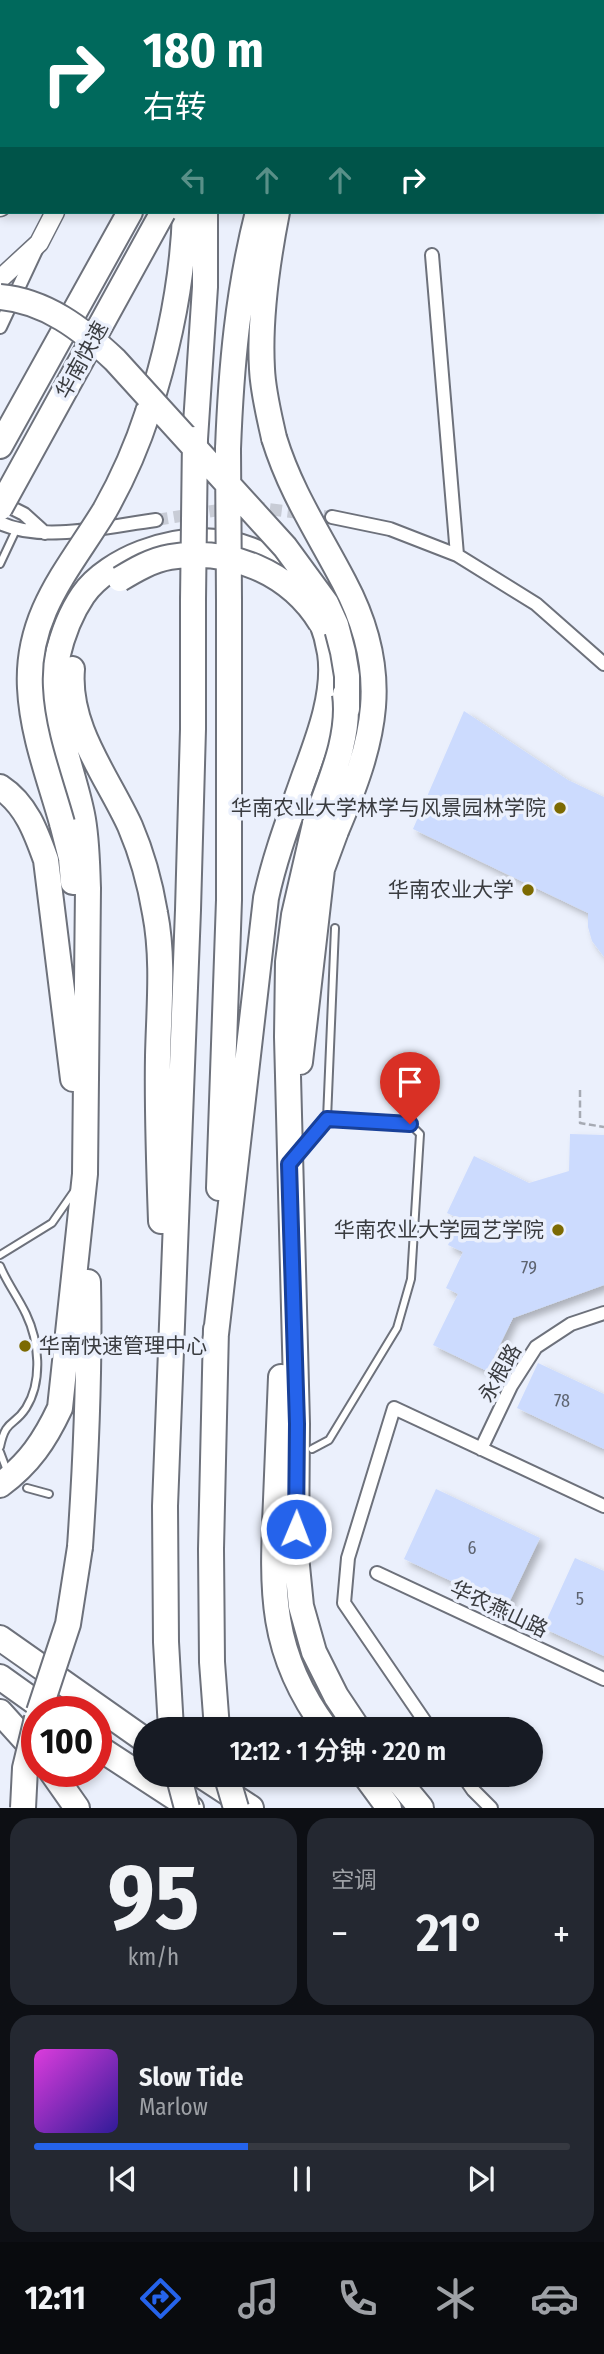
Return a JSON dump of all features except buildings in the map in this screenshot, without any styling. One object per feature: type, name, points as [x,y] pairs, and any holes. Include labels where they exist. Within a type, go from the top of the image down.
[{"type":"highway","name":"华南快速","points":[[0,446],[129,214]]},
{"type":"highway","name":"华南快速","points":[[0,508],[162,214]]},
{"type":"highway","points":[[44,1696],[68,1624],[80,1547],[90,1347],[71,858],[32,712],[30,662],[34,637],[53,590],[103,512],[128,466],[148,412],[162,370],[178,290],[185,214]]},
{"type":"highway","points":[[170,1717],[164,1565],[188,910],[193,729],[195,439],[205,287],[205,214]]},
{"type":"highway","points":[[216,1717],[212,1639],[215,1343],[229,900],[228,449],[230,394],[239,303],[258,214]]},
{"type":"highway","points":[[277,214],[267,271],[262,346],[266,402],[283,466],[303,510],[359,612],[369,638],[373,665],[375,702],[370,735],[360,768],[325,828]]},
{"type":"highway","points":[[0,297],[39,306],[66,319],[91,337],[115,360],[285,547],[326,603],[336,625],[347,676],[347,709],[325,828],[294,915],[288,962],[287,1038],[297,1424],[298,1582],[301,1606],[314,1652],[350,1717]]},
{"type":"highway","points":[[3,1476],[18,1472],[35,1454],[60,1408],[68,1356],[85,1174],[88,888],[82,814],[69,771],[56,710],[56,662],[61,639],[84,593],[105,573],[130,557],[155,547],[187,541],[215,541],[244,547],[271,559],[296,579],[314,603],[325,627],[331,657],[321,725],[272,870],[266,898],[215,1343]]},
{"type":"highway","points":[[167,1446],[157,1111],[160,967],[156,916],[146,869],[130,827],[88,745],[76,715],[70,688],[73,656],[81,628],[97,601],[120,579],[142,566],[168,557],[222,556],[267,572],[293,589],[313,609],[333,644],[342,673],[347,709]]},
{"type":"highway","points":[[0,787],[24,810],[36,830],[46,860],[85,1174]]},
{"type":"highway","points":[[289,1164],[273,1587],[277,1623],[287,1656],[302,1693],[318,1717]]},
{"type":"highway","points":[[0,1638],[133,1732]]},
{"type":"highway","points":[[0,1677],[27,1696]]},
{"type":"highway","points":[[0,1713],[21,1736]]},
{"type":"highway","points":[[112,1757],[189,1808]]},
{"type":"highway","points":[[23,1808],[24,1787]]},
{"type":"highway","points":[[62,1787],[77,1808]]},
{"type":"highway","points":[[182,1787],[189,1808]]},
{"type":"highway","points":[[219,1787],[251,1808]]},
{"type":"highway","points":[[230,1787],[236,1808]]},
{"type":"highway","points":[[374,1787],[389,1808]]},
{"type":"highway","points":[[404,1787],[421,1808]]},
{"type":"street","points":[[0,327],[54,214]]},
{"type":"street","points":[[0,279],[39,243]]},
{"type":"street","points":[[432,255],[457,555]]},
{"type":"street","points":[[0,501],[24,514],[45,534]]},
{"type":"street","points":[[332,517],[390,529],[457,555],[536,604],[604,664]]},
{"type":"street","points":[[0,523],[16,530],[45,534],[156,520]]},
{"type":"street","name":"永根路","points":[[481,1449],[511,1387],[536,1347],[571,1324],[604,1313]]},
{"type":"street","points":[[422,1717],[344,1603],[348,1558],[394,1408],[604,1506]]},
{"type":"street","name":"华农燕山路","points":[[377,1573],[604,1679]]},
{"type":"street","points":[[470,1787],[491,1808]]},
{"type":"lane","points":[[0,564],[16,530]]},
{"type":"lane","points":[[289,1164],[327,1119],[335,928]]},
{"type":"lane","points":[[312,1449],[329,1440],[397,1328],[411,1279],[420,1134],[410,1124],[327,1119]]},
{"type":"lane","points":[[0,1255],[52,1223],[85,1174]]},
{"type":"lane","points":[[0,1266],[26,1315],[36,1350],[36,1381],[26,1409],[4,1429],[0,1449],[3,1476]]},
{"type":"lane","points":[[27,1488],[49,1494]]},
{"type":"path","points":[[580,1090],[580,1123],[604,1127]]},
{"type":"tunnel","points":[[252,507],[332,517]]},
{"type":"tunnel","points":[[156,520],[231,508]]},
{"type":"place","name":"华南农业大学林学与风景园林学院","points":[[560,808]]},
{"type":"place","name":"华南农业大学","points":[[528,890]]},
{"type":"place","name":"华南农业大学园艺学院","points":[[558,1230]]},
{"type":"place","name":"华南快速管理中心","points":[[25,1346]]},
{"type":"route","points":[[296,1529],[297,1424],[289,1164],[327,1119],[410,1124]]}]
